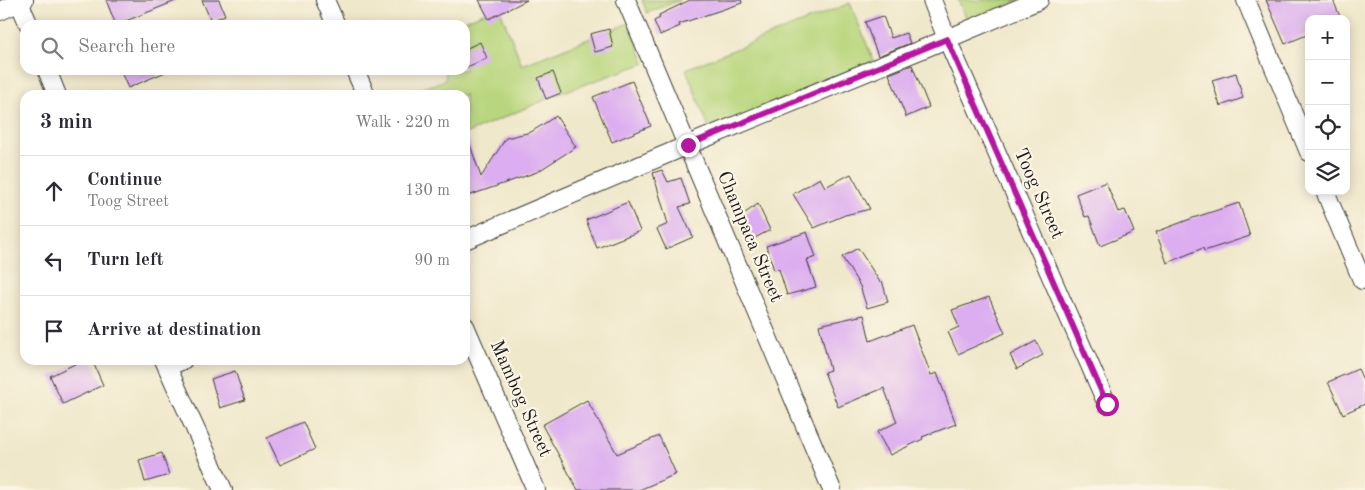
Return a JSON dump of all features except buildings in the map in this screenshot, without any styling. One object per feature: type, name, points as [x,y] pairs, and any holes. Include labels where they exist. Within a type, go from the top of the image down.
[{"type":"street","points":[[325,0],[334,20]]},
{"type":"street","name":"Champaca Street","points":[[626,0],[832,490]]},
{"type":"street","name":"Toog Street","points":[[932,0],[947,39],[1107,404]]},
{"type":"street","points":[[470,238],[688,145],[1039,0]]},
{"type":"street","points":[[1246,0],[1308,150]]},
{"type":"street","points":[[0,11],[21,1],[27,20]]},
{"type":"street","points":[[49,75],[55,90]]},
{"type":"street","points":[[357,75],[364,90]]},
{"type":"street","points":[[1327,195],[1362,280]]},
{"type":"street","name":"Mambog Street","points":[[470,338],[536,490]]},
{"type":"street","points":[[172,365],[223,490]]},
{"type":"green space","points":[[642,0],[680,0],[647,13]]},
{"type":"green space","points":[[958,0],[1020,0],[968,22]]},
{"type":"green space","points":[[850,3],[875,64],[710,131],[686,69]]},
{"type":"green space","points":[[499,7],[522,65],[629,23],[645,63],[561,93],[470,132],[470,90],[418,90],[445,80],[446,75],[470,75],[470,20],[466,20]]},
{"type":"route","points":[[688,145],[947,39],[1107,404]]}]
